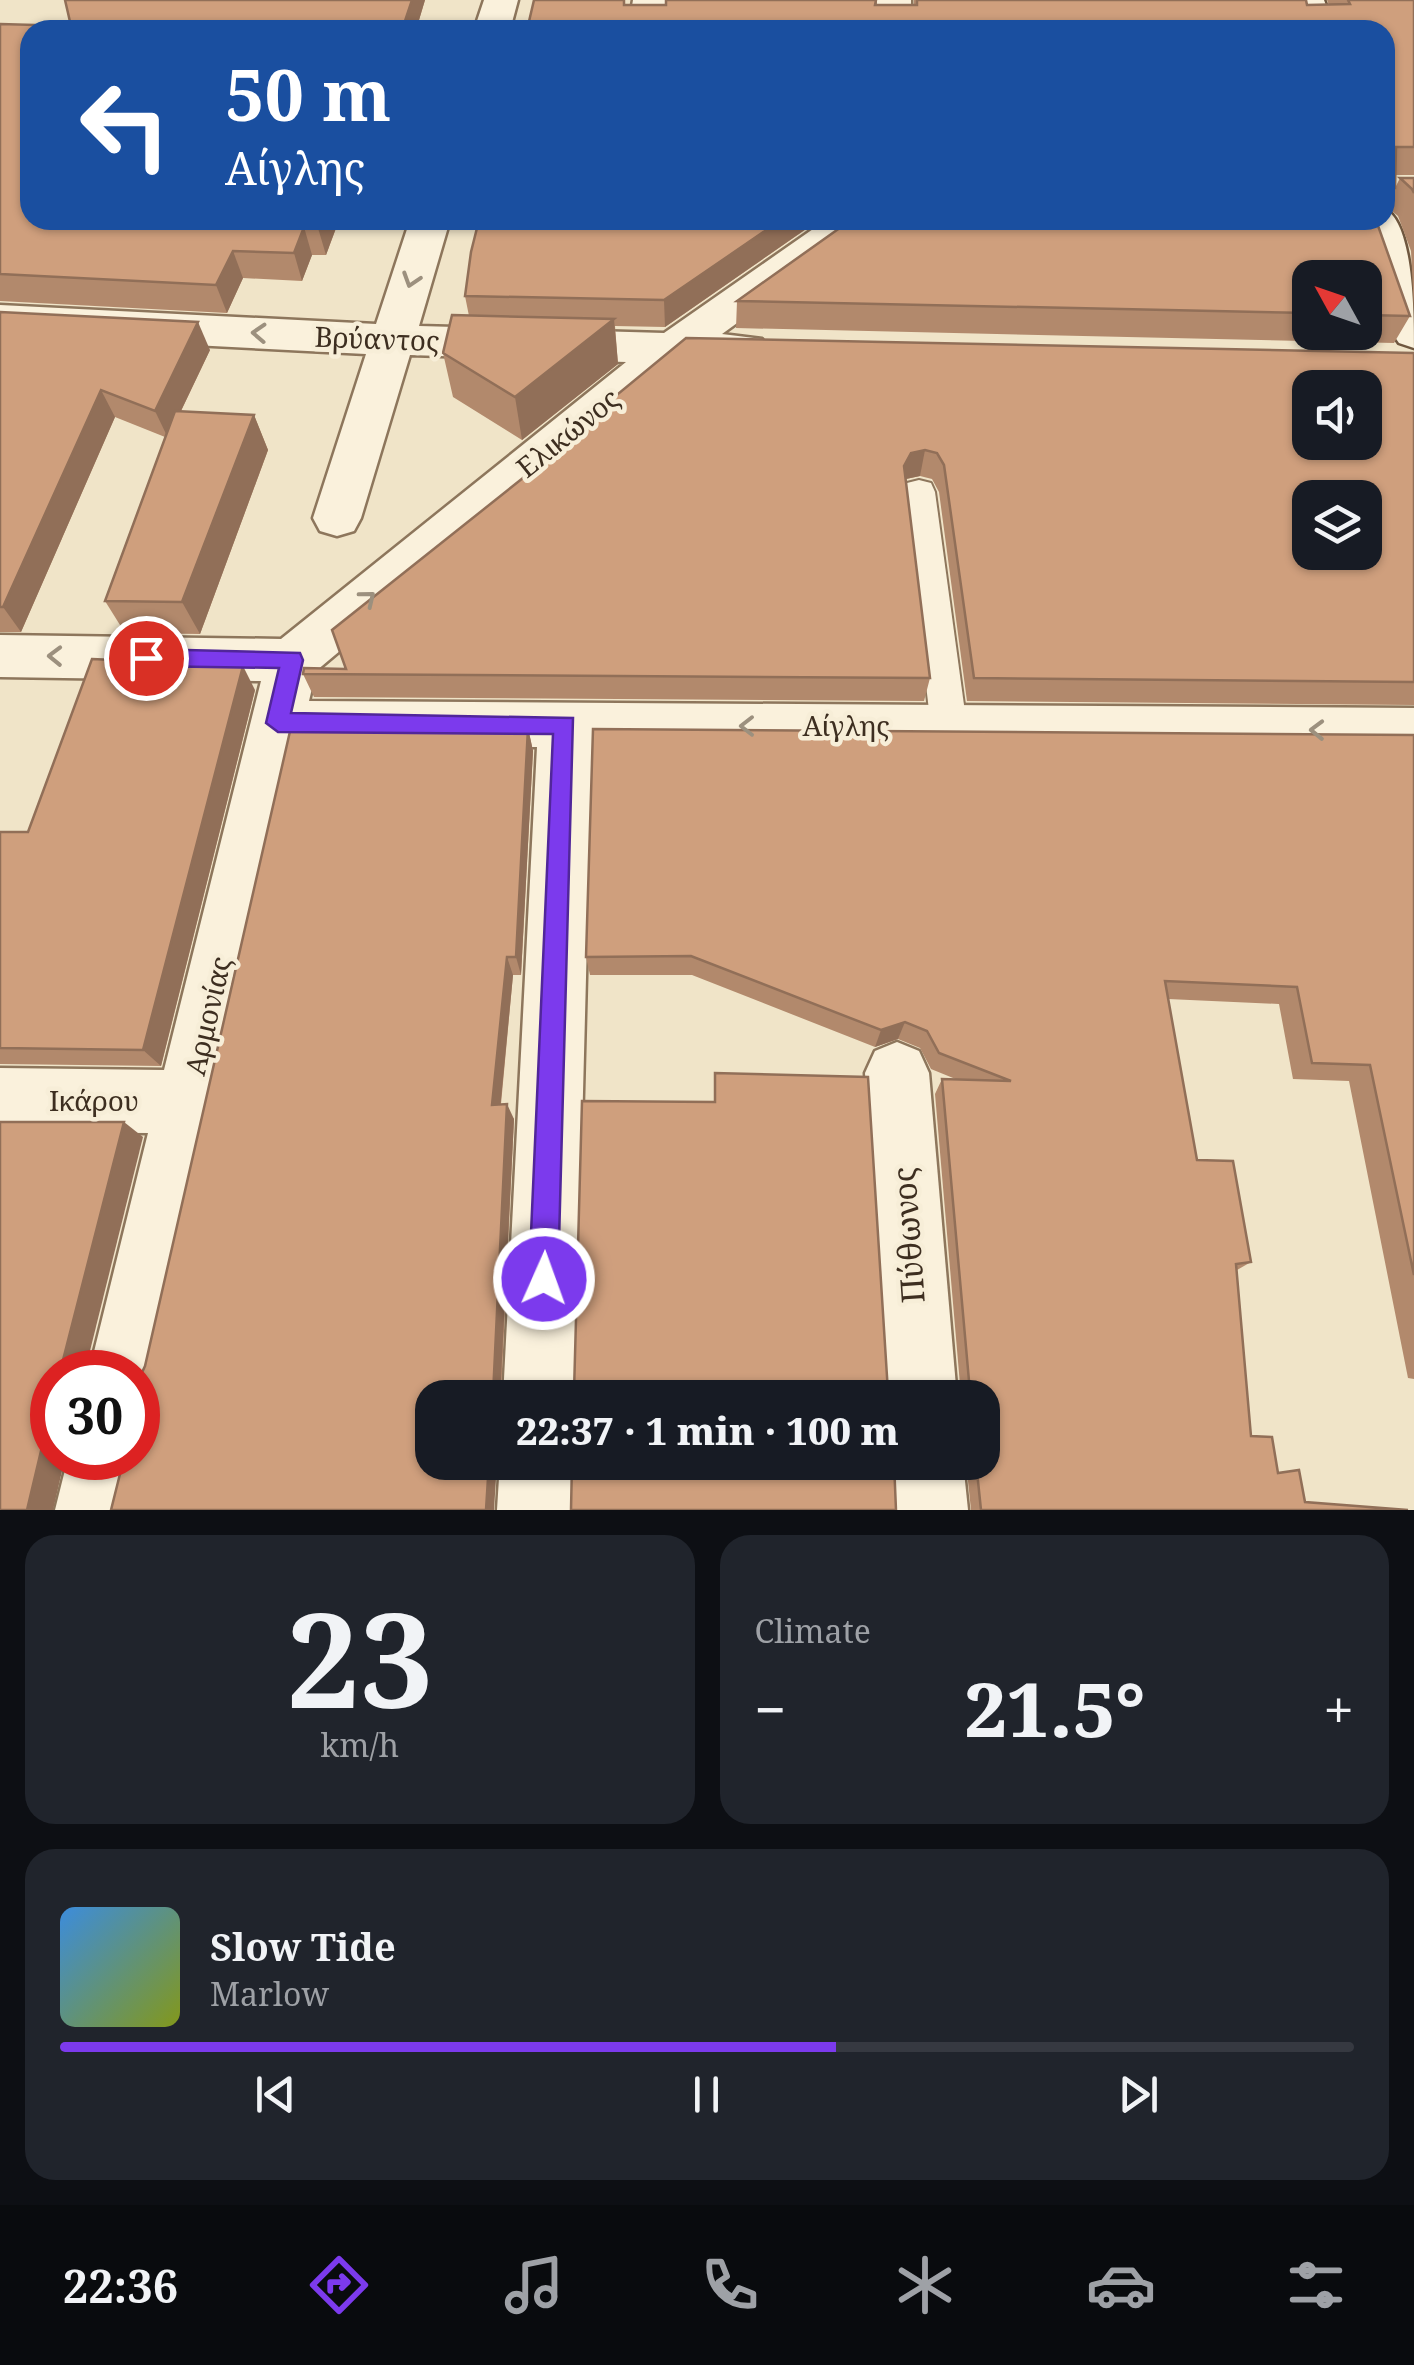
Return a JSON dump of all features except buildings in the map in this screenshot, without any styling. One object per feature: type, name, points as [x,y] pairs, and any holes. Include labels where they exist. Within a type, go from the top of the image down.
[{"type":"street","points":[[337,518],[427,230]]},
{"type":"street","name":"Ελικώνος","points":[[292,660],[671,349],[840,230]]},
{"type":"street","points":[[1393,230],[1414,333]]},
{"type":"street","name":"Βρύαντος","points":[[0,320],[391,340],[788,351]]},
{"type":"street","points":[[0,656],[292,660]]},
{"type":"street","name":"Αρμονίας","points":[[129,1350],[292,660]]},
{"type":"street","name":"Αίγλης","points":[[278,723],[1414,731]]},
{"type":"street","points":[[540,1380],[565,724]]},
{"type":"street","name":"Πύθωνος","points":[[897,1073],[920,1380]]},
{"type":"street","name":"Ικάρου","points":[[0,1100],[187,1102]]},
{"type":"street","points":[[93,1510],[100,1480]]},
{"type":"street","points":[[535,1510],[536,1480]]},
{"type":"street","points":[[928,1480],[930,1510]]},
{"type":"lane","points":[[918,492],[949,727]]},
{"type":"route","points":[[146,658],[292,660],[278,723],[565,724],[544,1279]]}]
